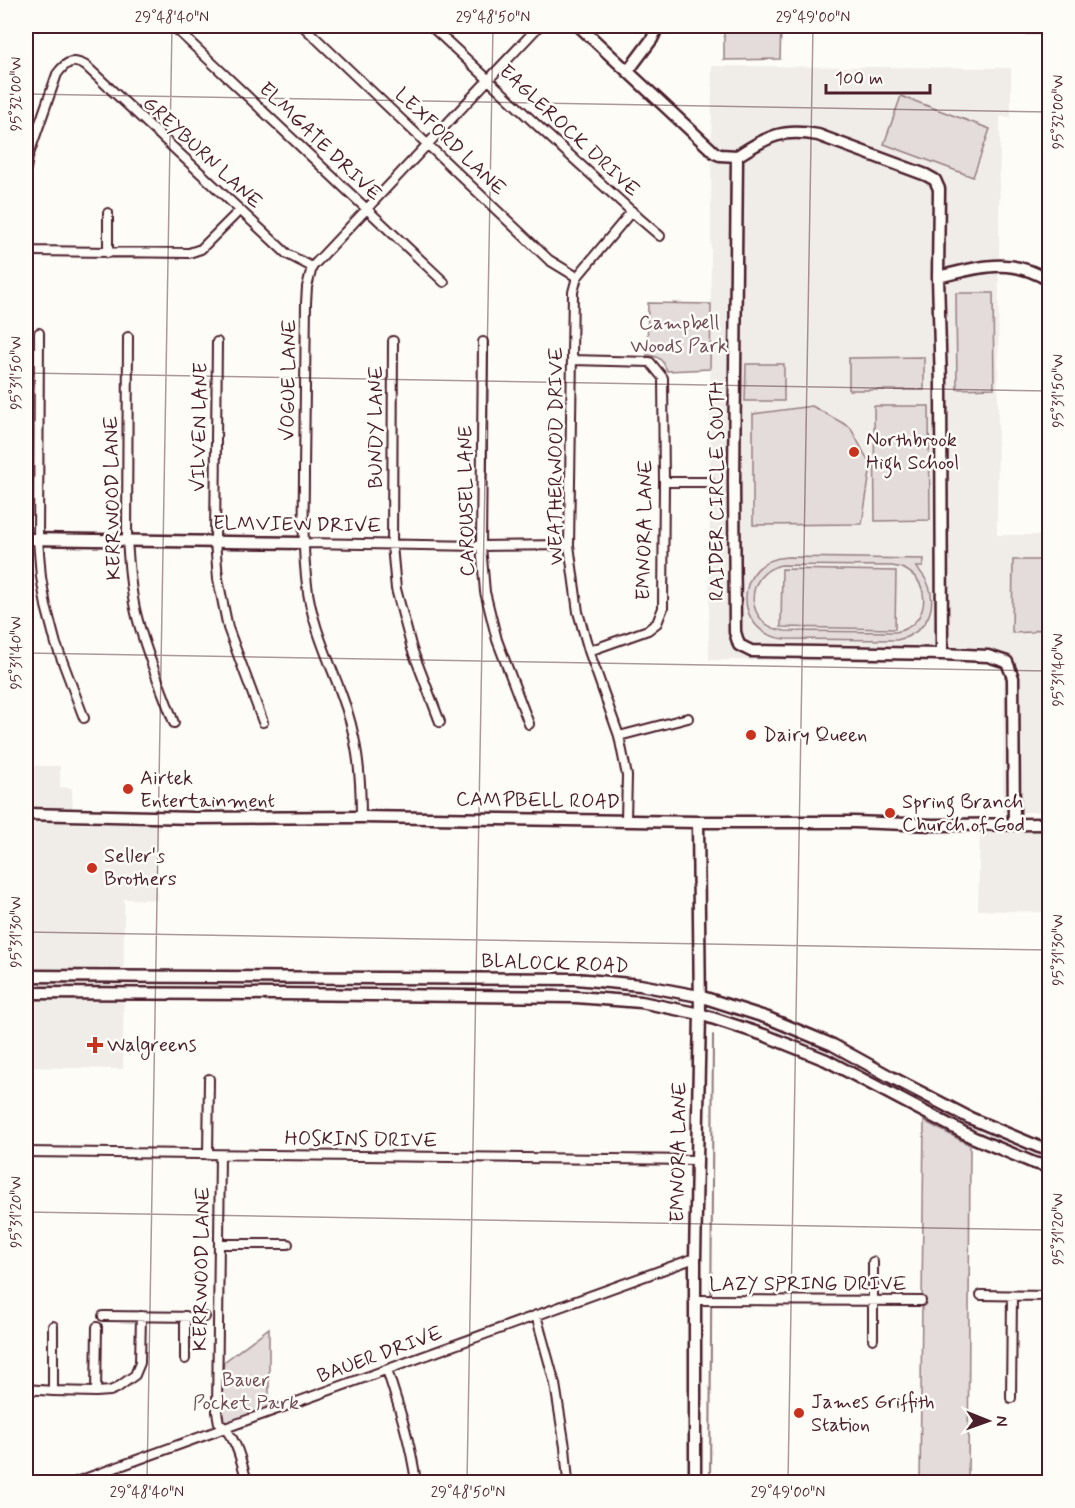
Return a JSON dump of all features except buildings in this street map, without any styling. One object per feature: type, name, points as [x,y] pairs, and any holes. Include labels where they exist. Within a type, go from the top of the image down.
[{"type":"street","name":"ELMGATE DRIVE","points":[[173,26],[444,282]]},
{"type":"street","name":"LEXFORD LANE","points":[[303,26],[549,260],[577,277]]},
{"type":"street","name":"EAGLEROCK DRIVE","points":[[431,26],[660,236]]},
{"type":"street","points":[[312,267],[538,26]]},
{"type":"street","points":[[579,26],[715,153],[737,156],[764,139],[777,134],[800,132],[818,135],[853,147],[935,180],[939,189],[942,654],[988,656],[1006,663],[1013,678],[1014,824]]},
{"type":"street","points":[[628,71],[652,39],[658,26]]},
{"type":"street","points":[[985,26],[1050,27]]},
{"type":"street","name":"GREYBURN LANE","points":[[27,157],[57,74],[71,62],[79,62],[87,66],[286,254],[312,267]]},
{"type":"street","name":"RAIDER CIRCLE SOUTH","points":[[737,156],[734,493],[735,632],[739,645],[751,651],[942,654]]},
{"type":"street","points":[[26,169],[27,157]]},
{"type":"street","points":[[26,248],[33,251],[189,253],[201,249],[240,211]]},
{"type":"street","points":[[577,277],[632,211]]},
{"type":"street","points":[[108,213],[108,253]]},
{"type":"street","points":[[938,277],[983,266],[1009,266],[1035,272],[1050,281]]},
{"type":"street","name":"VOGUE LANE","points":[[312,267],[306,303],[304,543],[307,587],[316,625],[341,693],[355,742],[361,788],[361,817]]},
{"type":"street","name":"WEATHERWOOD DRIVE","points":[[577,277],[572,302],[569,545],[578,612],[619,736],[627,777],[626,820]]},
{"type":"street","points":[[39,333],[38,540],[40,577],[51,625],[84,718]]},
{"type":"street","name":"KERRWOOD LANE","points":[[128,337],[127,540],[129,567],[136,612],[149,657],[174,723]]},
{"type":"street","name":"BUNDY LANE","points":[[393,341],[392,545],[396,589],[412,649],[440,722]]},
{"type":"street","name":"VILVEN LANE","points":[[217,342],[215,541],[218,579],[228,628],[263,722]]},
{"type":"street","name":"CAROUSEL LANE","points":[[483,342],[481,546],[485,592],[497,640],[529,724]]},
{"type":"street","name":"EMNORA LANE","points":[[572,360],[650,362],[663,378],[663,609],[657,622],[648,630],[589,651]]},
{"type":"street","points":[[664,482],[709,482]]},
{"type":"street","name":"ELMVIEW DRIVE","points":[[26,539],[481,546],[569,545]]},
{"type":"street","points":[[619,736],[688,718]]},
{"type":"street","name":"CAMPBELL ROAD","points":[[26,814],[194,818],[361,817],[854,822],[933,825],[1050,824]]},
{"type":"street","name":"EMNORA LANE","points":[[695,1482],[698,1300],[695,1258],[700,1014],[698,822]]},
{"type":"street","name":"BLALOCK ROAD","points":[[26,976],[576,979],[636,985],[699,996],[768,1018],[833,1045],[970,1118],[1050,1150]]},
{"type":"street","points":[[113,993],[116,976]]},
{"type":"street","points":[[279,994],[280,977]]},
{"type":"street","points":[[405,978],[405,995]]},
{"type":"street","points":[[521,996],[523,979]]},
{"type":"street","name":"BLALOCK ROAD","points":[[26,993],[521,996],[641,1002],[700,1014],[765,1035],[826,1060],[972,1137],[1034,1163],[1050,1167]]},
{"type":"street","points":[[208,1155],[209,1079]]},
{"type":"street","name":"HOSKINS DRIVE","points":[[26,1152],[697,1160]]},
{"type":"street","name":"KERRWOOD LANE","points":[[220,1155],[217,1412],[219,1423],[226,1428],[236,1446],[247,1482]]},
{"type":"street","points":[[219,1244],[288,1244]]},
{"type":"street","name":"BAUER DRIVE","points":[[76,1482],[695,1258]]},
{"type":"street","points":[[873,1262],[873,1339]]},
{"type":"street","points":[[981,1295],[1050,1296]]},
{"type":"street","points":[[1011,1398],[1012,1296]]},
{"type":"street","name":"LAZY SPRING DRIVE","points":[[698,1300],[921,1301]]},
{"type":"street","points":[[536,1315],[555,1384],[568,1482]]},
{"type":"street","points":[[103,1316],[205,1317]]},
{"type":"street","points":[[26,1389],[110,1391],[135,1375],[141,1363],[141,1316]]},
{"type":"street","points":[[185,1317],[185,1359]]},
{"type":"street","points":[[53,1326],[53,1391]]},
{"type":"street","points":[[96,1392],[97,1327]]},
{"type":"street","points":[[387,1370],[412,1455],[416,1482]]},
{"type":"shaded area","name":"Northbrook High School","points":[[712,66],[1011,68],[1011,117],[1000,117],[997,535],[1049,535],[1049,812],[1003,812],[1004,671],[995,662],[709,660]]},
{"type":"shaded area","points":[[26,766],[60,766],[60,787],[72,788],[73,824],[159,824],[157,900],[124,899],[123,1069],[26,1067]]},
{"type":"shaded area","points":[[980,831],[1049,832],[1049,1145],[1042,1143],[1045,912],[978,910]]},
{"type":"green space","points":[[724,26],[781,26],[780,59],[724,60]]},
{"type":"green space","points":[[901,96],[990,129],[973,177],[884,144]]},
{"type":"green space","points":[[956,293],[993,293],[994,388],[957,389]]},
{"type":"green space","name":"Campbell Woods Park","points":[[648,303],[711,304],[710,369],[667,371],[660,359],[647,355]]},
{"type":"green space","points":[[924,357],[924,390],[849,390],[849,358]]},
{"type":"green space","points":[[746,364],[784,364],[784,401],[745,401]]},
{"type":"green space","points":[[812,406],[850,427],[871,466],[862,524],[753,525],[753,414]]},
{"type":"green space","points":[[874,406],[929,406],[930,520],[875,521]]},
{"type":"green space","points":[[787,557],[924,559],[923,567],[916,567],[930,588],[932,599],[930,610],[919,629],[910,636],[897,640],[785,639],[768,634],[755,624],[748,612],[746,597],[749,583],[756,570],[769,561]],"holes":[[[781,565],[892,566],[905,570],[915,577],[924,598],[917,619],[909,627],[896,632],[785,631],[772,627],[762,620],[756,611],[753,600],[760,579],[768,570]]]},
{"type":"green space","points":[[1013,560],[1049,560],[1049,626],[1032,632],[1012,633]]},
{"type":"green space","points":[[782,569],[896,571],[895,629],[781,627]]},
{"type":"green space","points":[[924,1121],[970,1145],[968,1482],[920,1482]]},
{"type":"green space","name":"Bauer Pocket Park","points":[[269,1328],[269,1408],[227,1423],[222,1420],[221,1385],[224,1362]]},
{"type":"waterway","points":[[710,1482],[713,1035]]},
{"type":"place","name":"Northbrook High School","points":[[854,452]]},
{"type":"place","name":"Dairy Queen","points":[[751,735]]},
{"type":"place","name":"Airtek Entertainment","points":[[128,789]]},
{"type":"place","name":"Spring Branch Church of God","points":[[890,813]]},
{"type":"place","name":"Seller's Brothers","points":[[92,868]]},
{"type":"place","name":"Walgreens","points":[[95,1045]]},
{"type":"place","name":"James Griffith Station","points":[[799,1413]]}]
